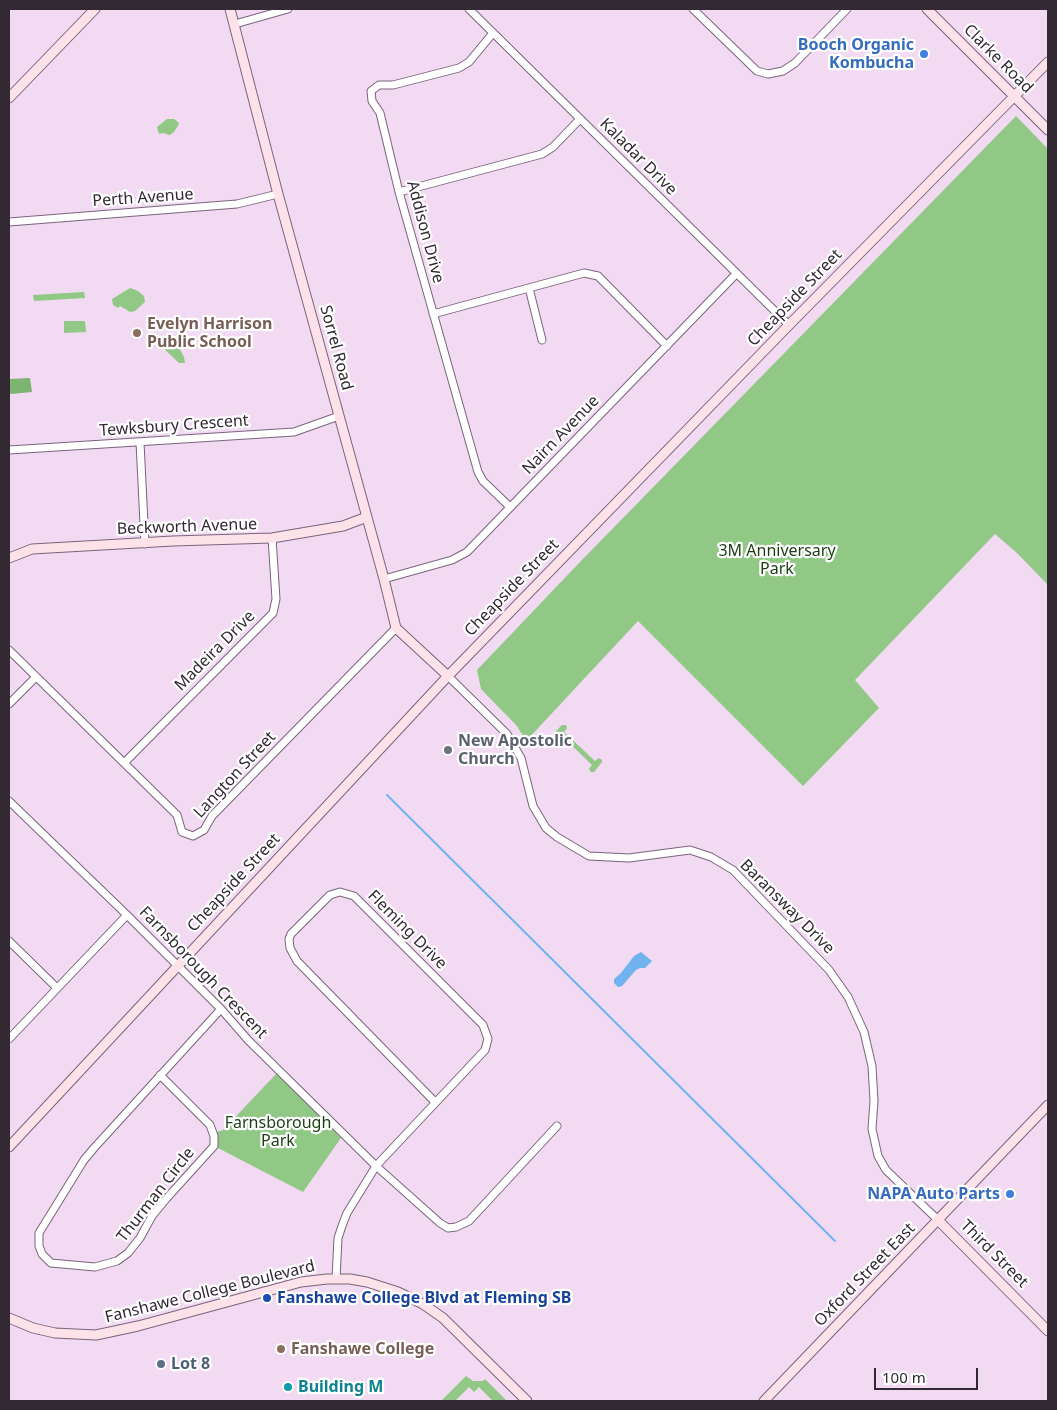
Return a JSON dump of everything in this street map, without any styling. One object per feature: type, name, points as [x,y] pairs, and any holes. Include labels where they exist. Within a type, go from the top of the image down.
[{"type":"street","points":[[9,98],[95,9]]},
{"type":"street","name":"Sorrel Road","points":[[230,9],[278,194],[396,628]]},
{"type":"street","points":[[235,24],[288,9]]},
{"type":"street","name":"Kaladar Drive","points":[[469,9],[789,325]]},
{"type":"street","points":[[693,9],[757,72],[768,74],[783,71],[795,63],[847,9]]},
{"type":"street","name":"Clarke Road","points":[[927,9],[1048,130]]},
{"type":"street","name":"Addison Drive","points":[[493,33],[469,62],[459,68],[393,85],[379,84],[371,91],[372,101],[380,113],[399,192],[478,472],[483,481],[510,507]]},
{"type":"street","name":"Cheapside Street","points":[[9,1147],[448,676],[1048,62]]},
{"type":"street","points":[[399,192],[542,154],[553,147],[580,119]]},
{"type":"street","name":"Perth Avenue","points":[[9,222],[237,204],[278,194]]},
{"type":"street","points":[[433,314],[584,273],[598,276],[667,346]]},
{"type":"street","name":"Nairn Avenue","points":[[384,579],[452,560],[467,552],[736,274]]},
{"type":"street","points":[[529,288],[542,340]]},
{"type":"street","name":"Tewksbury Crescent","points":[[9,450],[294,432],[339,416]]},
{"type":"street","points":[[140,442],[145,544]]},
{"type":"street","name":"Beckworth Avenue","points":[[9,558],[32,549],[173,541],[272,538],[344,526],[367,518]]},
{"type":"street","name":"Madeira Drive","points":[[124,763],[273,613],[276,599],[272,538]]},
{"type":"street","points":[[396,628],[448,676]]},
{"type":"street","name":"Langton Street","points":[[9,650],[177,815],[182,832],[193,836],[204,830],[212,816],[396,628]]},
{"type":"street","name":"Baransway Drive","points":[[448,676],[507,734],[521,758],[533,806],[546,828],[557,837],[589,856],[629,858],[690,850],[711,857],[733,870],[829,970],[848,998],[864,1032],[872,1066],[874,1101],[872,1129],[878,1156],[886,1170],[938,1220]]},
{"type":"street","points":[[9,704],[36,677]]},
{"type":"street","name":"Farnsborough Crescent","points":[[9,801],[221,1009],[248,1040],[376,1166],[448,1228],[456,1227],[469,1221],[556,1126]]},
{"type":"street","name":"Fleming Drive","points":[[336,1279],[338,1238],[342,1226],[347,1213],[376,1166],[484,1050],[488,1039],[483,1025],[354,896],[340,892],[330,896],[292,934],[289,939],[290,948],[297,960],[435,1102]]},
{"type":"street","points":[[9,1039],[127,916]]},
{"type":"street","points":[[9,941],[57,988]]},
{"type":"street","name":"Thurman Circle","points":[[160,1075],[210,1125],[214,1136],[214,1146],[157,1210],[128,1253],[117,1261],[95,1267],[52,1263],[42,1254],[39,1246],[39,1233],[84,1160],[160,1075],[221,1009]]},
{"type":"street","name":"Oxford Street East","points":[[764,1401],[1048,1105]]},
{"type":"street","name":"Third Street","points":[[938,1220],[1048,1331]]},
{"type":"street","name":"Fanshawe College Boulevard","points":[[9,1318],[33,1328],[55,1333],[96,1335],[138,1326],[301,1282],[350,1279],[367,1282],[398,1292],[423,1304],[443,1318],[527,1401]]},
{"type":"green space","name":"3M Anniversary Park","points":[[1016,116],[1048,149],[1048,585],[1017,553],[995,534],[855,680],[879,708],[803,786],[638,621],[526,741],[517,726],[481,689],[477,670]]},
{"type":"green space","points":[[167,119],[174,119],[179,124],[170,135],[159,134],[157,127]]},
{"type":"green space","points":[[130,288],[144,296],[145,302],[135,311],[130,312],[120,306],[118,308],[113,305],[112,299]]},
{"type":"green space","points":[[84,292],[85,298],[34,301],[33,295]]},
{"type":"green space","points":[[64,321],[85,321],[86,332],[64,333]]},
{"type":"green space","points":[[169,334],[173,337],[184,357],[185,363],[179,363],[161,346],[162,341]]},
{"type":"green space","points":[[30,378],[32,392],[11,394],[9,392],[9,379]]},
{"type":"green space","points":[[562,725],[566,725],[567,728],[564,732],[595,761],[599,758],[602,760],[594,772],[591,772],[589,769],[592,765],[561,735],[556,739],[554,737],[554,733]]},
{"type":"green space","name":"Farnsborough Park","points":[[277,1073],[341,1138],[303,1192],[216,1147],[217,1132],[223,1130]]},
{"type":"green space","points":[[466,1376],[473,1381],[483,1381],[485,1379],[507,1401],[493,1401],[479,1387],[474,1392],[469,1387],[455,1401],[441,1401]]},
{"type":"water","points":[[641,952],[652,961],[645,968],[636,970],[622,986],[618,987],[614,983],[614,979],[634,956]]},
{"type":"waterway","points":[[387,795],[835,1241]]},
{"type":"place","name":"Booch Organic Kombucha","points":[[924,54]]},
{"type":"place","name":"Evelyn Harrison Public School","points":[[137,333]]},
{"type":"place","name":"New Apostolic Church","points":[[448,750]]},
{"type":"place","name":"NAPA Auto Parts","points":[[1010,1194]]},
{"type":"place","name":"Fanshawe College Blvd at Fleming SB","points":[[267,1298]]},
{"type":"place","name":"Fanshawe College","points":[[281,1349]]},
{"type":"place","name":"Lot 8","points":[[161,1364]]},
{"type":"place","name":"Building M","points":[[288,1387]]}]
